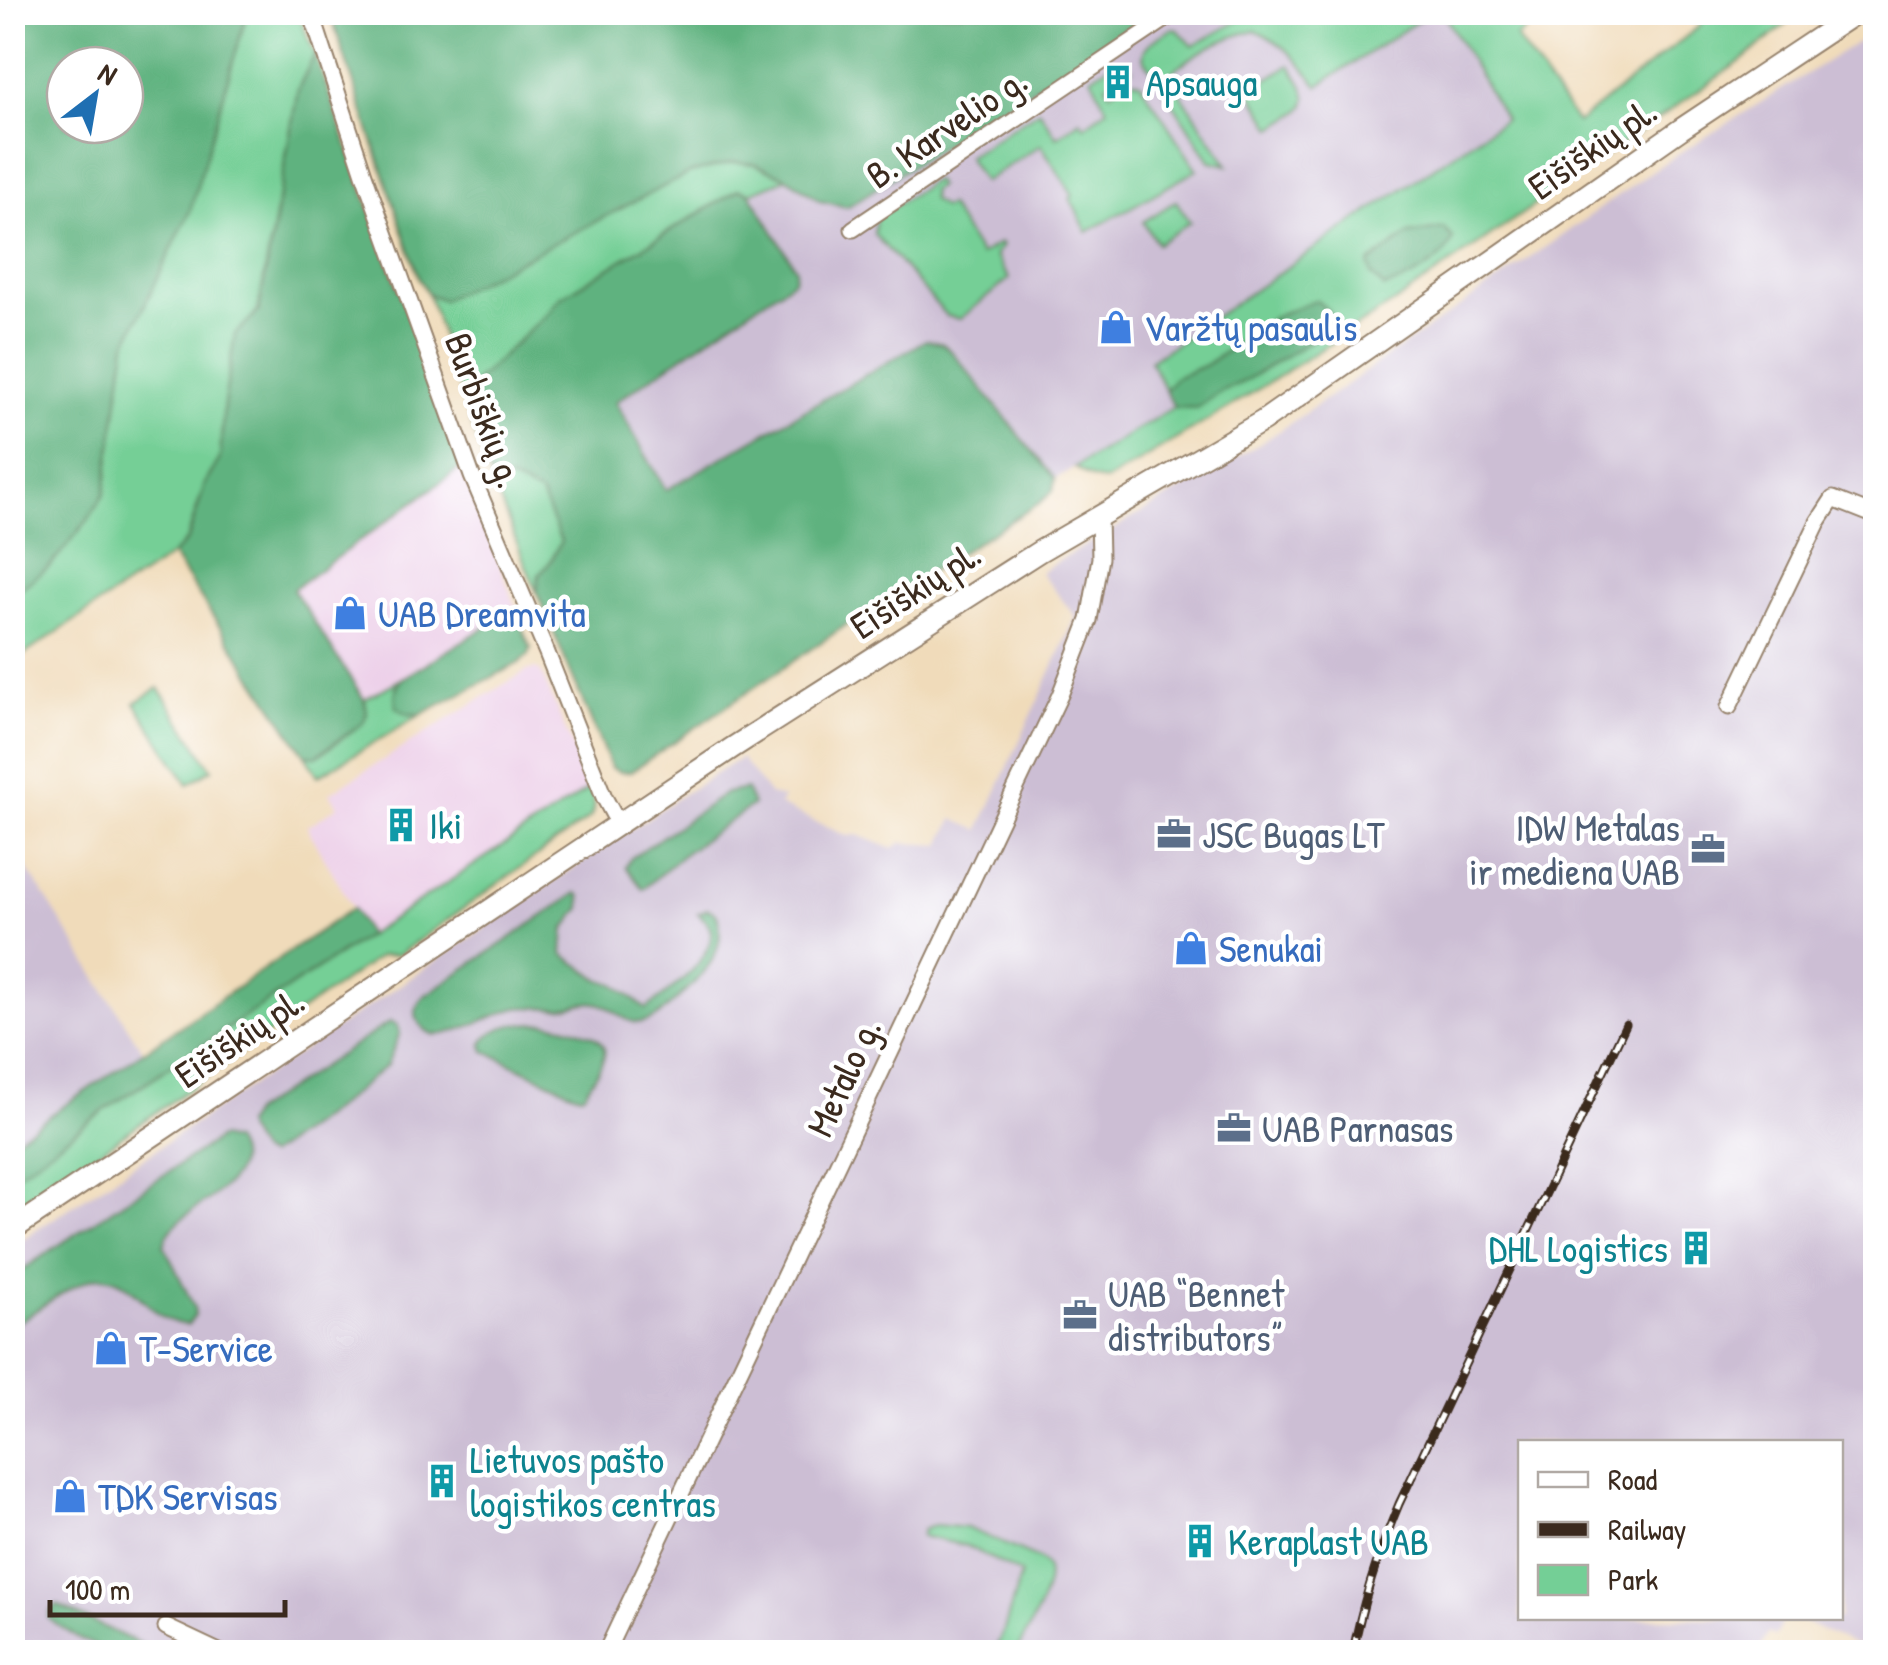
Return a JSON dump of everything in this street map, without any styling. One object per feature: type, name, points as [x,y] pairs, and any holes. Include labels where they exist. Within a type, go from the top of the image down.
[{"type":"main road","name":"Eišiškių pl.","points":[[12,1230],[618,823],[1040,551],[1262,420],[1681,128],[1857,12]]},
{"type":"street","name":"Burbiškių g.","points":[[311,12],[364,174],[472,476],[618,823]]},
{"type":"street","name":"B. Karvelio g.","points":[[853,229],[1176,12]]},
{"type":"street","points":[[1729,707],[1818,522],[1833,499],[1876,516]]},
{"type":"street","name":"Metalo g.","points":[[606,1652],[1060,695],[1089,620],[1100,558],[1099,517]]},
{"type":"street","points":[[166,1627],[219,1652]]},
{"type":"shaded area","points":[[1152,13],[1443,13],[1505,119],[1150,362],[1174,407],[1055,479],[954,354],[943,344],[927,340],[666,491],[615,402],[794,280],[795,268],[750,193],[788,178],[820,201],[847,207]]},
{"type":"shaded area","points":[[1875,31],[1875,1652],[1799,1620],[1843,1620],[1843,1440],[1518,1440],[1518,1620],[1783,1620],[1775,1636],[1767,1633],[1758,1652],[13,1652],[13,1246],[741,758],[770,795],[783,798],[779,805],[847,836],[858,835],[893,849],[901,843],[941,845],[953,819],[979,830],[1076,617],[1040,572],[1263,442],[1664,163]]},
{"type":"shaded area","points":[[462,467],[517,610],[365,699],[293,589]]},
{"type":"shaded area","points":[[536,669],[541,672],[590,788],[368,935],[307,827],[338,806],[330,793],[503,685]]},
{"type":"shaded area","points":[[12,844],[143,1051],[13,1141],[12,1141]]},
{"type":"green space","points":[[13,12],[247,13],[190,211],[126,344],[105,493],[51,565],[13,595]]},
{"type":"green space","points":[[330,12],[1152,13],[847,207],[820,201],[788,178],[756,164],[734,162],[690,173],[443,300],[428,294],[419,279]]},
{"type":"green space","points":[[12,13],[298,13],[315,54],[298,89],[258,311],[235,335],[220,458],[205,484],[187,539],[172,555],[13,662]]},
{"type":"green space","points":[[1252,13],[1430,13],[1318,86],[1291,54],[1255,30],[1210,47],[1180,65],[1171,73],[1179,91],[1228,165],[1210,161],[1143,57],[1149,44],[1172,29],[1193,46]]},
{"type":"green space","points":[[1443,13],[1547,13],[1516,38],[1577,123],[1697,28],[1709,13],[1800,13],[1741,61],[1400,299],[1230,407],[1108,480],[1094,479],[1075,467],[1174,407],[1197,407],[1323,333],[1238,344],[1206,365],[1175,378],[1165,390],[1150,361],[1505,119]]},
{"type":"green space","points":[[315,54],[462,467],[293,589],[364,699],[367,713],[363,723],[316,756],[305,755],[172,555],[188,539],[205,484],[220,458],[235,334],[259,311],[298,89]]},
{"type":"green space","points":[[1116,61],[1132,69],[1106,85],[1110,92],[1130,79],[1140,82],[1197,170],[1087,232],[1070,198],[1073,195],[1041,145],[983,182],[967,157],[1039,110],[1057,137],[1080,120],[1084,126],[1107,109],[1091,77]]},
{"type":"green space","points":[[1290,65],[1304,88],[1306,103],[1273,128],[1249,90]]},
{"type":"green space","points":[[734,162],[756,164],[788,178],[750,193],[739,189],[559,298],[475,382],[470,421],[428,294],[443,300],[690,173]]},
{"type":"green space","points":[[934,180],[938,186],[931,191],[932,200],[943,208],[948,205],[980,255],[1000,243],[995,255],[1009,279],[960,319],[947,316],[874,234],[876,218]]},
{"type":"green space","points":[[740,189],[750,193],[796,269],[794,280],[615,402],[666,490],[926,340],[943,344],[954,354],[1055,479],[1053,491],[630,772],[620,772],[611,768],[537,593],[539,575],[561,541],[541,495],[489,474],[470,421],[475,382],[559,298]]},
{"type":"green space","points":[[1176,201],[1190,222],[1157,244],[1143,222]]},
{"type":"green space","points":[[1444,228],[1453,239],[1441,256],[1423,270],[1384,288],[1371,275],[1369,263],[1409,234]]},
{"type":"green space","points":[[1316,300],[1332,314],[1324,333],[1197,408],[1174,407],[1165,390],[1175,378],[1206,365],[1277,315]]},
{"type":"green space","points":[[489,474],[542,495],[561,541],[539,575],[537,593]]},
{"type":"green space","points":[[511,614],[518,619],[531,648],[529,655],[422,714],[408,714],[397,708],[396,692],[403,678]]},
{"type":"green space","points":[[403,678],[396,687],[408,714],[422,714],[318,776],[305,755],[316,756],[363,723],[367,713],[365,699]]},
{"type":"green space","points":[[159,688],[212,769],[188,784],[135,703]]},
{"type":"green space","points":[[590,788],[594,803],[590,818],[398,955],[380,956],[13,1212],[12,1177],[106,1109]]},
{"type":"green space","points":[[746,789],[753,805],[686,852],[643,889],[626,867],[631,858],[726,793]]},
{"type":"green space","points":[[577,893],[581,896],[581,908],[565,929],[563,954],[599,979],[615,984],[646,1009],[704,956],[711,931],[698,913],[708,909],[717,914],[720,927],[717,951],[696,981],[648,1021],[631,1021],[603,1005],[583,1003],[564,1008],[518,1008],[439,1035],[421,1025],[416,1013],[423,997]]},
{"type":"green space","points":[[353,908],[368,935],[106,1109],[13,1177],[13,1141]]},
{"type":"green space","points":[[390,1022],[397,1025],[400,1033],[387,1065],[336,1108],[268,1156],[259,1152],[244,1126],[253,1112]]},
{"type":"green space","points":[[545,1023],[583,1032],[600,1041],[604,1048],[601,1066],[585,1093],[571,1092],[485,1051],[482,1044],[502,1028]]},
{"type":"green space","points":[[219,1138],[233,1141],[239,1155],[238,1168],[219,1191],[179,1221],[164,1245],[194,1307],[195,1315],[188,1325],[168,1320],[124,1284],[102,1277],[70,1289],[13,1326],[13,1276]]},
{"type":"green space","points":[[935,1525],[967,1528],[1037,1558],[1045,1566],[1046,1588],[1016,1652],[994,1652],[1021,1574],[967,1546],[921,1536],[923,1530]]},
{"type":"green space","points":[[57,1605],[157,1652],[110,1652],[79,1639],[49,1619]]},
{"type":"railway","points":[[1353,1652],[1372,1577],[1399,1504],[1626,1024]]},
{"type":"place","name":"Apsauga","points":[[1118,82]]},
{"type":"place","name":"Varžtų pasaulis","points":[[1116,327]]},
{"type":"place","name":"UAB Dreamvita","points":[[350,613]]},
{"type":"place","name":"Iki","points":[[401,825]]},
{"type":"place","name":"JSC Bugas LT","points":[[1174,834]]},
{"type":"place","name":"IDW Metalas ir mediena UAB","points":[[1708,849]]},
{"type":"place","name":"Senukai","points":[[1191,948]]},
{"type":"place","name":"UAB Parnasas","points":[[1234,1128]]},
{"type":"place","name":"DHL Logistics","points":[[1696,1248]]},
{"type":"place","name":"UAB “Bennet distributors”","points":[[1080,1315]]},
{"type":"place","name":"T-Service","points":[[111,1348]]},
{"type":"place","name":"Lietuvos pašto logistikos centras","points":[[442,1481]]},
{"type":"place","name":"TDK Servisas","points":[[70,1496]]},
{"type":"place","name":"Keraplast UAB","points":[[1200,1541]]}]
